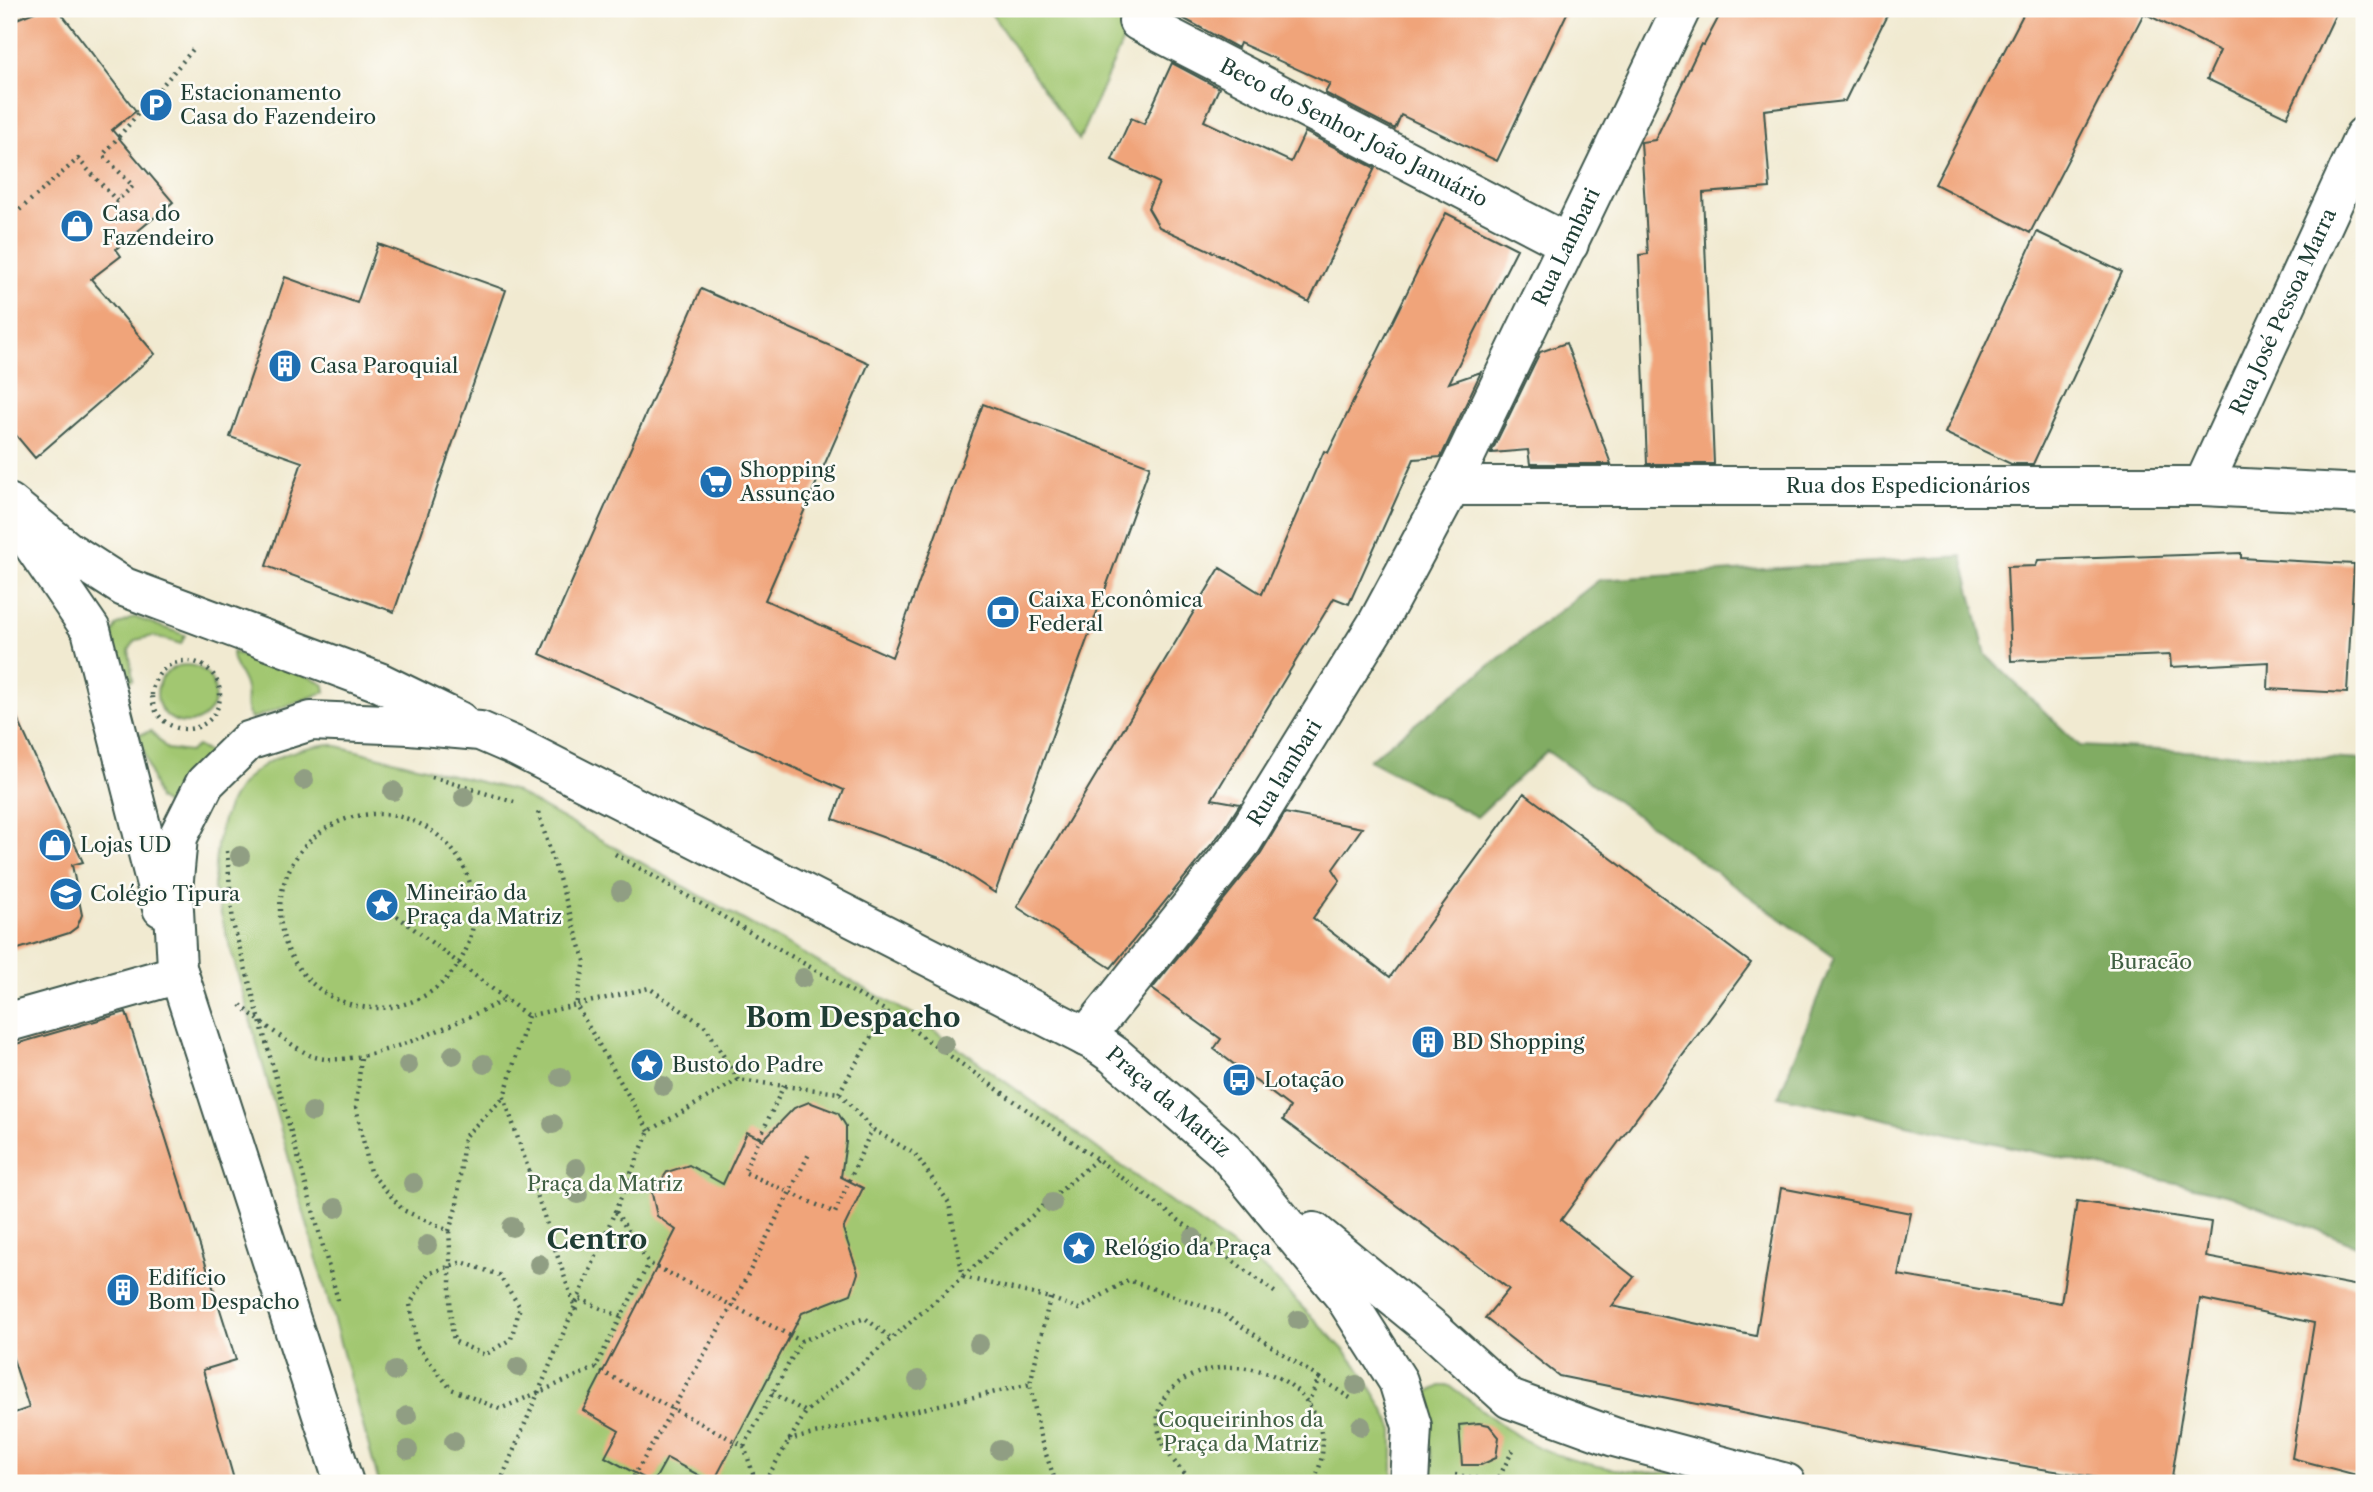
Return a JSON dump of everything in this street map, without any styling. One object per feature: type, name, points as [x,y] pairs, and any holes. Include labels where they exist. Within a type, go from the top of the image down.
[{"type":"main road","name":"Rua Lambari","points":[[1451,486],[1681,9]]},
{"type":"main road","name":"Beco do Senhor João Januário","points":[[1138,21],[1569,244]]},
{"type":"main road","name":"Rua José Pessoa Marra","points":[[2203,486],[2364,136]]},
{"type":"main road","name":"Rua dos Espedicionários","points":[[1451,486],[2203,486],[2364,494]]},
{"type":"main road","name":"Rua lambari","points":[[1086,1037],[1242,842],[1378,622],[1451,486]]},
{"type":"main road","points":[[9,503],[68,551],[124,587],[379,682],[480,732]]},
{"type":"main road","points":[[9,510],[91,630],[178,971],[9,1022]]},
{"type":"main road","name":"Praça da Matriz","points":[[344,1483],[178,971],[173,890],[178,837],[205,783],[248,741],[311,721],[410,725],[480,732],[517,747],[1086,1037],[1114,1055],[1224,1150],[1345,1296],[1398,1381],[1412,1426],[1409,1483]]},
{"type":"main road","points":[[1251,1180],[1435,1331],[1510,1399],[1614,1437],[1786,1483]]},
{"type":"path","points":[[9,219],[78,159],[117,201],[133,186],[103,155],[195,47]]},
{"type":"path","points":[[185,661],[207,667],[219,687],[217,710],[211,719],[192,729],[171,726],[155,711],[153,700],[156,678],[163,669],[185,661]]},
{"type":"path","points":[[422,775],[524,805]]},
{"type":"path","points":[[536,808],[548,815]]},
{"type":"path","points":[[372,814],[404,817],[433,831],[456,855],[471,884],[475,917],[467,949],[450,976],[434,989],[397,1007],[365,1009],[335,1000],[309,981],[290,955],[281,925],[281,894],[292,863],[312,838],[340,820],[372,814]]},
{"type":"path","points":[[227,844],[233,924],[263,1022],[341,1312]]},
{"type":"path","points":[[609,850],[886,1011],[1097,1159],[1283,1301]]},
{"type":"path","points":[[649,1131],[576,1005],[649,988],[706,1027],[738,1080]]},
{"type":"path","points":[[233,996],[263,1022],[313,1056],[361,1058],[439,1030],[507,999]]},
{"type":"path","points":[[839,1093],[886,1011]]},
{"type":"path","points":[[528,1016],[504,1097],[464,1137],[457,1205],[449,1231],[452,1265],[448,1312],[454,1341],[485,1355],[511,1339],[520,1307],[499,1275],[462,1262],[452,1265],[428,1274],[410,1304],[417,1346],[451,1389],[500,1409],[595,1368],[649,1263]]},
{"type":"path","points":[[361,1058],[356,1107],[370,1172],[403,1210],[449,1231]]},
{"type":"path","points":[[500,1483],[576,1311],[649,1131],[738,1080],[839,1093],[872,1129],[915,1154],[948,1203],[963,1277]]},
{"type":"path","points":[[784,1086],[744,1172],[835,1213],[872,1129]]},
{"type":"path","points":[[504,1097],[576,1311]]},
{"type":"path","points":[[631,1483],[732,1306],[810,1152]]},
{"type":"path","points":[[764,1483],[806,1412],[1097,1159]]},
{"type":"path","points":[[616,1212],[649,1263],[801,1341]]},
{"type":"path","points":[[963,1277],[1050,1298],[1079,1309],[1128,1280],[1222,1313],[1319,1378],[1308,1402]]},
{"type":"path","points":[[1050,1298],[1030,1384],[1041,1440],[1056,1483]]},
{"type":"path","points":[[580,1299],[621,1317]]},
{"type":"path","points":[[744,1446],[801,1341],[865,1318],[891,1338]]},
{"type":"path","points":[[1195,1483],[1173,1463],[1157,1435],[1155,1418],[1173,1386],[1194,1374],[1219,1366],[1248,1368],[1282,1378],[1308,1402],[1323,1430],[1323,1463],[1313,1483]]},
{"type":"path","points":[[595,1368],[744,1446],[756,1483]]},
{"type":"path","points":[[788,1440],[1030,1384]]},
{"type":"path","points":[[772,1393],[806,1412]]},
{"type":"path","points":[[1446,1474],[1496,1482],[1514,1448]]},
{"type":"green space","points":[[988,9],[1137,9],[1079,140]]},
{"type":"green space","name":"Buracão","points":[[1962,556],[1986,655],[2080,746],[2364,760],[2364,1248],[2230,1195],[1779,1096],[1834,957],[1547,751],[1477,817],[1369,760],[1599,580]]},
{"type":"green space","points":[[134,617],[185,635],[181,644],[154,636],[136,640],[129,650],[133,680],[124,684],[112,635],[116,626]]},
{"type":"green space","points":[[232,652],[313,678],[324,685],[325,692],[251,719],[247,709],[245,685],[233,661]]},
{"type":"green space","points":[[180,665],[192,665],[207,673],[215,688],[215,700],[207,715],[192,723],[180,723],[165,715],[157,700],[157,688],[165,673]]},
{"type":"green space","points":[[151,731],[167,749],[189,752],[197,746],[210,753],[180,805],[168,805],[158,799],[139,735]]},
{"type":"green space","name":"Praça da Matriz","points":[[329,744],[512,790],[916,1017],[1269,1273],[1344,1350],[1361,1371],[1385,1411],[1393,1430],[1393,1483],[379,1483],[214,889],[219,832],[238,789],[254,772],[273,759]]},
{"type":"green space","points":[[1440,1386],[1450,1386],[1512,1432],[1538,1447],[1575,1460],[1614,1469],[1672,1473],[1682,1483],[1431,1483],[1432,1460],[1424,1405],[1425,1395]]},
{"type":"building","points":[[42,9],[58,9],[136,111],[112,130],[173,202],[116,249],[121,256],[91,279],[155,354],[35,458],[9,427],[9,22]]},
{"type":"building","points":[[1166,9],[1569,9],[1497,161],[1401,115],[1395,129],[1325,93],[1330,84],[1240,43],[1238,48]]},
{"type":"building","points":[[1723,9],[1890,9],[1845,101],[1764,110],[1770,188],[1703,193],[1714,464],[1647,464],[1639,255],[1648,254],[1641,142],[1655,140],[1701,44],[1704,45]]},
{"type":"building","points":[[2026,9],[2338,9],[2287,117],[2207,79],[2220,51],[2144,13],[2030,233],[1935,184]]},
{"type":"building","points":[[1172,63],[1219,88],[1204,121],[1291,162],[1305,132],[1375,168],[1309,302],[1239,264],[1159,227],[1148,208],[1159,183],[1112,160],[1131,118],[1144,124]]},
{"type":"building","points":[[1446,213],[1517,249],[1449,383],[1481,372],[1441,457],[1414,459],[1349,604],[1334,598],[1212,799],[1240,804],[1224,829],[1111,968],[1017,907],[1220,568],[1262,594],[1324,451],[1328,453]]},
{"type":"building","points":[[2037,232],[2122,272],[2033,464],[2011,464],[1945,433]]},
{"type":"building","points":[[378,244],[506,290],[394,612],[266,566],[302,462],[230,437],[285,277],[357,303]]},
{"type":"building","points":[[701,289],[869,363],[765,600],[892,657],[983,404],[1150,466],[995,893],[945,860],[833,819],[844,790],[540,654]]},
{"type":"building","points":[[1566,343],[1611,464],[1530,464],[1528,450],[1491,453],[1540,352]]},
{"type":"building","points":[[2241,553],[2241,558],[2354,564],[2347,693],[2268,689],[2269,662],[2171,667],[2170,655],[2011,661],[2007,567],[2036,566],[2038,560]]},
{"type":"building","name":"Colégio Tipura","points":[[9,700],[83,862],[72,865],[82,915],[77,927],[69,933],[9,952]]},
{"type":"building","points":[[1524,793],[1751,963],[1561,1220],[1634,1277],[1612,1306],[1756,1336],[1781,1188],[1911,1213],[1898,1275],[2061,1303],[2077,1201],[2211,1222],[2206,1257],[2364,1287],[2364,1477],[2292,1458],[2314,1323],[2200,1299],[2171,1483],[2131,1483],[1870,1439],[1559,1376],[1485,1318],[1509,1289],[1283,1120],[1290,1107],[1214,1049],[1221,1039],[1152,989],[1259,856],[1285,813],[1362,828],[1333,869],[1340,880],[1313,918],[1390,977]]},
{"type":"building","points":[[126,1012],[236,1360],[203,1370],[235,1483],[9,1483],[9,1415],[29,1408],[9,1346],[9,1046]]},
{"type":"building","points":[[809,1102],[838,1113],[846,1126],[841,1177],[863,1188],[843,1229],[858,1273],[851,1294],[802,1313],[713,1483],[667,1458],[653,1483],[605,1457],[619,1431],[583,1410],[676,1230],[657,1216],[652,1194],[667,1172],[689,1165],[723,1184],[747,1132],[763,1140],[794,1108]]},
{"type":"building","points":[[1459,1425],[1489,1425],[1499,1437],[1496,1458],[1481,1465],[1462,1465]]},
{"type":"place","name":"Estacionamento Casa do Fazendeiro","points":[[156,105]]},
{"type":"place","name":"Casa do Fazendeiro","points":[[77,226]]},
{"type":"place","name":"Casa Paroquial","points":[[285,366]]},
{"type":"place","name":"Shopping Assunção","points":[[716,482]]},
{"type":"place","name":"Caixa Econômica Federal","points":[[1003,612]]},
{"type":"place","name":"Lojas UD","points":[[55,845]]},
{"type":"place","name":"Colégio Tipura","points":[[66,894]]},
{"type":"place","name":"Mineirão da Praça da Matriz","points":[[382,905]]},
{"type":"place","name":"BD Shopping","points":[[1428,1042]]},
{"type":"place","name":"Busto do Padre","points":[[647,1065]]},
{"type":"place","name":"Lotação","points":[[1239,1080]]},
{"type":"place","name":"Relógio da Praça","points":[[1079,1248]]},
{"type":"place","name":"Edifício Bom Despacho","points":[[123,1290]]},
{"type":"district","name":"Bom Despacho","points":[[853,1017]]},
{"type":"district","name":"Centro","points":[[597,1239]]},
{"type":"park label","name":"Coqueirinhos da Praça da Matriz","points":[[1241,1432]]}]
